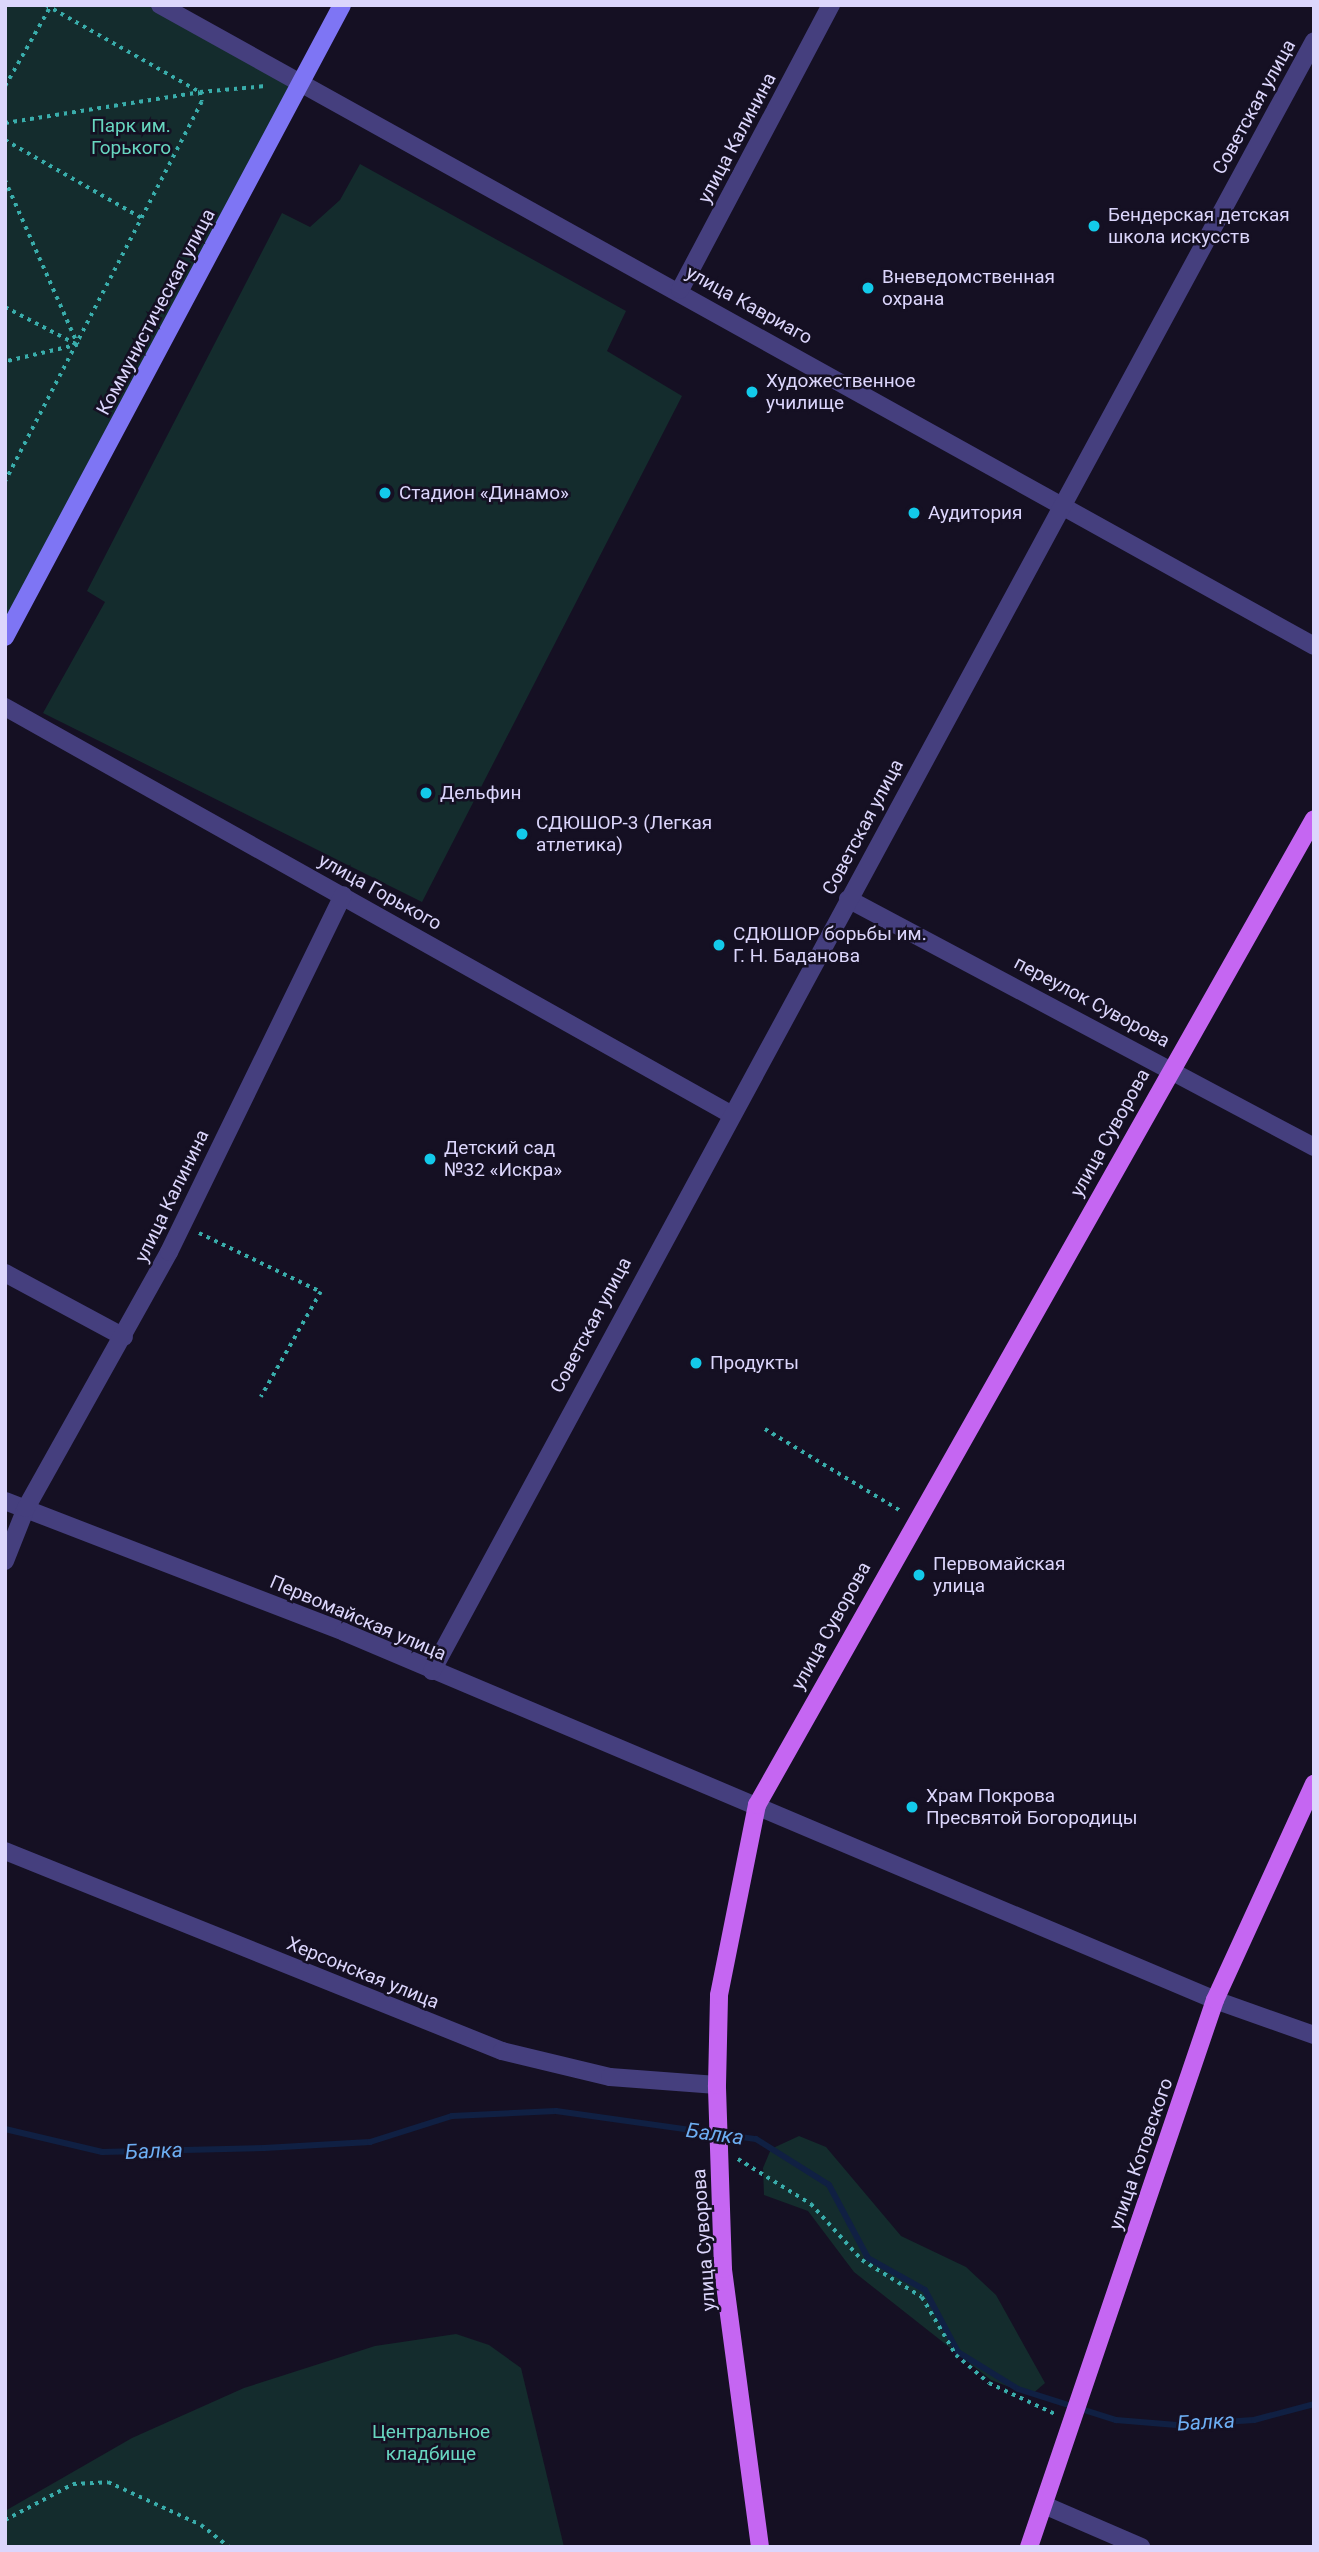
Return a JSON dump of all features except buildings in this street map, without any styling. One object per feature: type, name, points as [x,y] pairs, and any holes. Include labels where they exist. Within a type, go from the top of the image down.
[{"type":"main road","name":"Коммунистическая улица","points":[[5,637],[303,83],[342,5]]},
{"type":"main road","name":"улица Суворова","points":[[760,2547],[723,2269],[717,2085],[719,1995],[757,1805],[915,1519],[1314,819]]},
{"type":"main road","name":"улица Котовского","points":[[1029,2547],[1215,2000],[1314,1784]]},
{"type":"street","name":"улица Кавриаго","points":[[160,5],[680,290],[1314,646]]},
{"type":"street","name":"улица Калинина","points":[[680,290],[831,5]]},
{"type":"street","name":"Советская улица","points":[[432,1671],[1314,41]]},
{"type":"street","name":"улица Горького","points":[[5,707],[732,1115]]},
{"type":"street","name":"улица Калинина","points":[[5,1561],[26,1508],[124,1337],[182,1226],[343,895]]},
{"type":"street","name":"переулок Суворова","points":[[848,898],[1171,1067],[1314,1147]]},
{"type":"street","points":[[5,1273],[124,1337]]},
{"type":"street","name":"Первомайская улица","points":[[5,1501],[432,1671],[757,1805],[1215,2000],[1314,2035]]},
{"type":"street","name":"Херсонская улица","points":[[5,1851],[502,2051],[610,2077],[717,2085]]},
{"type":"street","points":[[1044,2505],[1140,2547]]},
{"type":"path","points":[[5,86],[48,6],[200,92],[202,102],[5,482]]},
{"type":"path","points":[[5,123],[200,92],[303,83]]},
{"type":"path","points":[[5,140],[142,218]]},
{"type":"path","points":[[5,180],[78,345]]},
{"type":"path","points":[[5,307],[78,345]]},
{"type":"path","points":[[5,362],[78,345]]},
{"type":"path","points":[[182,1226],[321,1292],[261,1397]]},
{"type":"path","points":[[765,1429],[915,1519]]},
{"type":"path","points":[[719,2150],[811,2204],[862,2260],[922,2297],[956,2356],[989,2383],[1072,2423]]},
{"type":"path","points":[[5,2520],[73,2484],[108,2482],[201,2525],[229,2547]]},
{"type":"green space","name":"Парк им. Горького","points":[[5,5],[160,5],[303,84],[5,637]]},
{"type":"green space","name":"Стадион «Динамо»","points":[[360,164],[626,311],[607,351],[682,396],[422,902],[43,713],[105,602],[87,591],[282,213],[310,227],[340,200]]},
{"type":"green space","points":[[799,2136],[826,2147],[901,2236],[966,2267],[996,2295],[1045,2383],[1031,2395],[991,2380],[854,2272],[808,2211],[764,2195],[763,2168],[771,2149]]},
{"type":"green space","name":"Центральное кладбище","points":[[456,2334],[489,2345],[521,2368],[564,2547],[5,2547],[5,2511],[132,2438],[244,2388],[375,2346]]},
{"type":"waterway","name":"Балка","points":[[5,2129],[102,2152],[264,2148],[370,2142],[452,2116],[556,2111],[756,2139],[829,2185],[868,2258],[925,2290],[958,2352],[1018,2389],[1116,2420],[1177,2425],[1254,2420],[1314,2404]]},
{"type":"place","name":"Бендерская детская школа искусств","points":[[1094,226]]},
{"type":"place","name":"Вневедомственная охрана","points":[[868,288]]},
{"type":"place","name":"Художественное училище","points":[[752,392]]},
{"type":"place","name":"Стадион «Динамо»","points":[[385,493]]},
{"type":"place","name":"Аудитория","points":[[914,513]]},
{"type":"place","name":"Дельфин","points":[[426,793]]},
{"type":"place","name":"СДЮШОР-3 (Легкая атлетика)","points":[[522,834]]},
{"type":"place","name":"СДЮШОР борьбы им. Г. Н. Баданова","points":[[719,945]]},
{"type":"place","name":"Детский сад №32 «Искра»","points":[[430,1159]]},
{"type":"place","name":"Продукты","points":[[696,1363]]},
{"type":"place","name":"Первомайская улица","points":[[919,1575]]},
{"type":"place","name":"Храм Покрова Пресвятой Богородицы","points":[[912,1807]]}]
